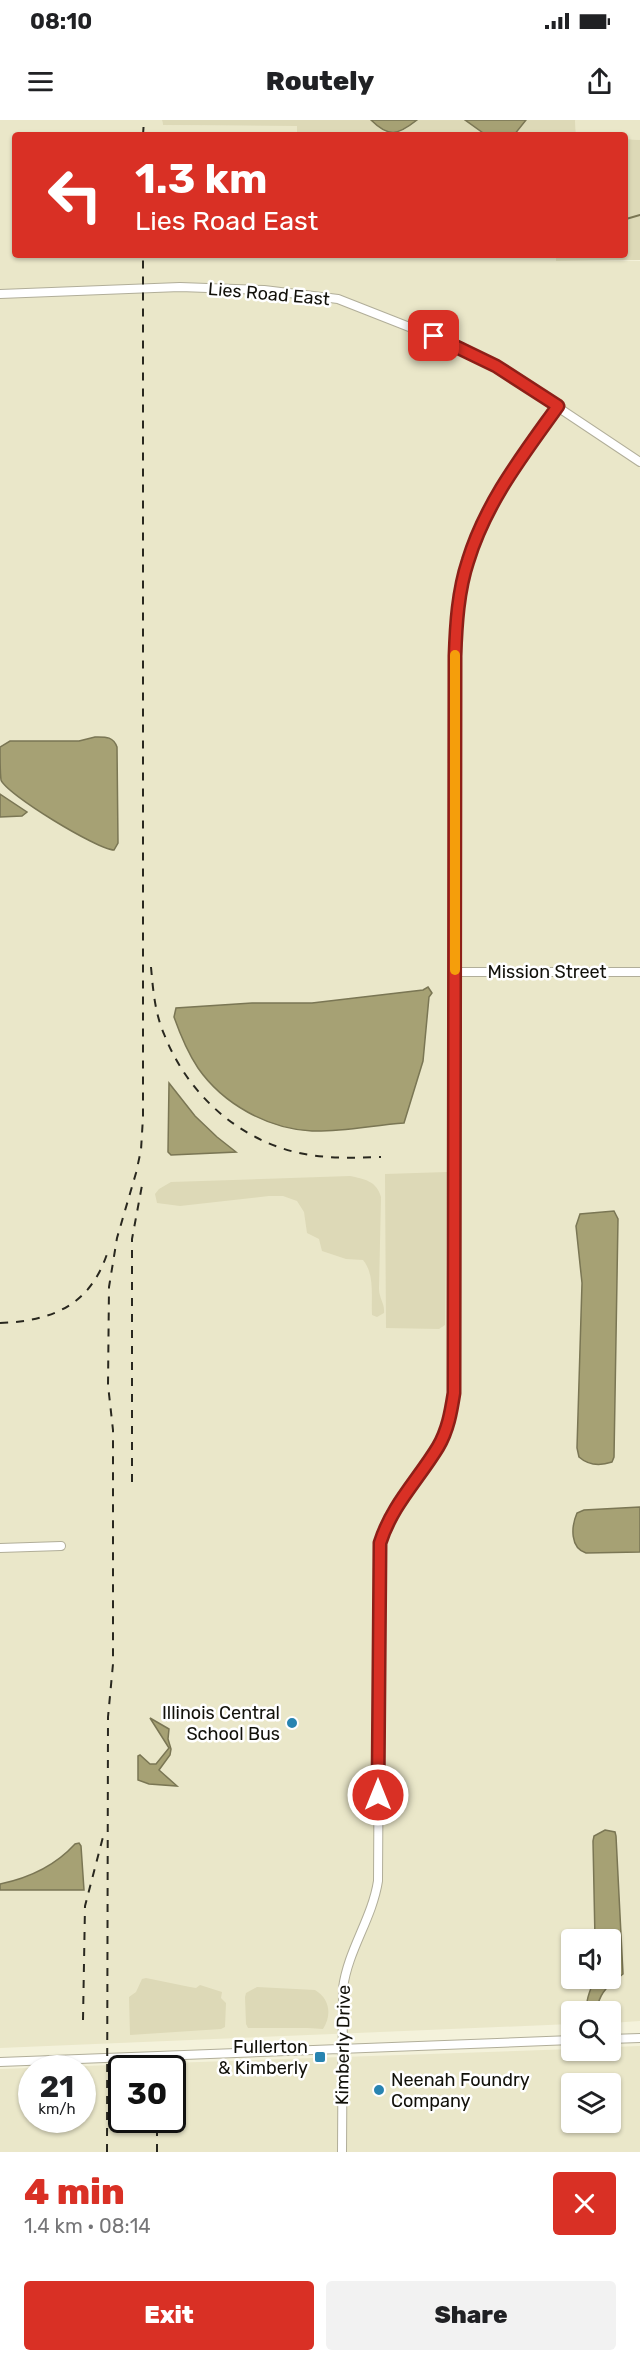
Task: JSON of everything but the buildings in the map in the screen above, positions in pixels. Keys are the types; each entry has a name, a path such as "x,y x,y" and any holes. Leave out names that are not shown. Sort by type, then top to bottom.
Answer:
{"street":[{"name":"Lies Road East","path":"0,294 180,287 264,291 338,299 465,349 505,371 623,453 640,462"},
{"name":"Kimberly Drive","path":"342,2152 343,1988 346,1968 373,1905 378,1881 380,1543 396,1506 438,1446 450,1417 454,1393 455,656 458,613 468,561 494,501 514,468 558,406"},
{"name":"Mission Street","path":"455,972 640,972"},
{"path":"0,1548 61,1546"},
{"path":"621,2039 640,2038"},
{"path":"0,2062 561,2040"}],"shaded area":[{"path":"0,120 162,120 163,125 297,126 298,132 12,132 12,258 556,258 556,261 640,261 640,2021 621,2022 621,2001 561,2001 561,2024 0,2048"},
{"path":"162,120 575,120 576,132 297,132 297,126 163,125"},
{"path":"371,120 417,120 404,129 388,132"},
{"path":"465,120 526,120 516,132 482,132"},
{"path":"575,120 640,120 640,140 628,139 628,132 576,132"},
{"path":"628,139 640,140 640,260 556,261 556,258 628,258"},
{"path":"95,737 111,739 117,747 118,843 114,850 90,841 53,820 19,797 1,780 0,747 10,741 79,741"},
{"path":"0,794 27,812 22,816 0,817"},
{"path":"428,987 432,993 429,997 423,1061 404,1123 312,1131 263,1120 233,1103 208,1081 191,1056 174,1017 176,1008 252,1003 312,1003 423,990"},
{"path":"169,1083 195,1116 236,1152 171,1155 168,1152"},
{"path":"447,1172 445,1325 439,1329 386,1328 385,1174"},
{"path":"350,1176 373,1184 381,1197 379,1289 384,1313 377,1317 372,1315 371,1279 363,1260 346,1259 322,1251 319,1239 307,1233 304,1212 297,1201 283,1196 269,1196 180,1206 157,1203 155,1194 171,1182"},
{"path":"614,1211 618,1219 614,1457 612,1462 594,1464 579,1457 577,1448 582,1283 576,1226 580,1214"},
{"path":"640,1507 640,1552 586,1553 577,1547 573,1530 577,1513 584,1510"},
{"path":"150,1718 169,1729 170,1755 159,1770 177,1786 149,1784 138,1780 138,1756 140,1755 150,1764 156,1764 169,1748"},
{"path":"605,1830 615,1832 621,1929 595,1929 594,1836"},
{"path":"79,1843 84,1890 0,1890 0,1884 41,1870"},
{"path":"621,1935 623,1974 621,1976"},
{"path":"142,1979 196,1988 200,1985 222,1992 221,1998 226,2003 225,2027 130,2035 129,1997 136,1992"},
{"path":"257,1987 315,1990 324,1998 328,2008 326,2024 323,2029 248,2028 245,1997 246,1993"},
{"path":"591,1989 606,1989 599,2001 587,2000"},
{"path":"640,2046 640,2152 0,2152 0,2069 18,2068 18,2133 96,2133 96,2066 108,2065 108,2133 186,2133 186,2062 561,2049 561,2061 621,2061 621,2047"}],"waterway":[{"path":"628,218 640,215"}],"railway":[{"path":"143,132 144,120"},
{"path":"107,2152 108,1717 113,1664 113,1430 108,1385 109,1287 117,1238 141,1150 143,1117 143,258"},
{"path":"151,967 158,1018 174,1055 200,1094 235,1125 255,1137 299,1153 330,1157 381,1157"},
{"path":"132,1482 132,1239 143,1180"},
{"path":"0,1323 37,1318 53,1314 68,1306 91,1285 101,1270 108,1251"},
{"path":"83,2020 85,1906 103,1837"},
{"path":"157,2133 157,2152"}],"slow traffic":[{"path":"455,655 455,970"}],"place":[{"name":"Illinois Central School Bus","path":"292,1723"},
{"name":"Fullerton & Kimberly","path":"320,2057"},
{"name":"Neenah Foundry Company","path":"379,2090"}],"route":[{"path":"378,1795 380,1543 391,1513 443,1436 450,1417 454,1393 455,656 458,613 468,561 489,510 514,468 558,406 496,366 465,349 434,336"}]}
